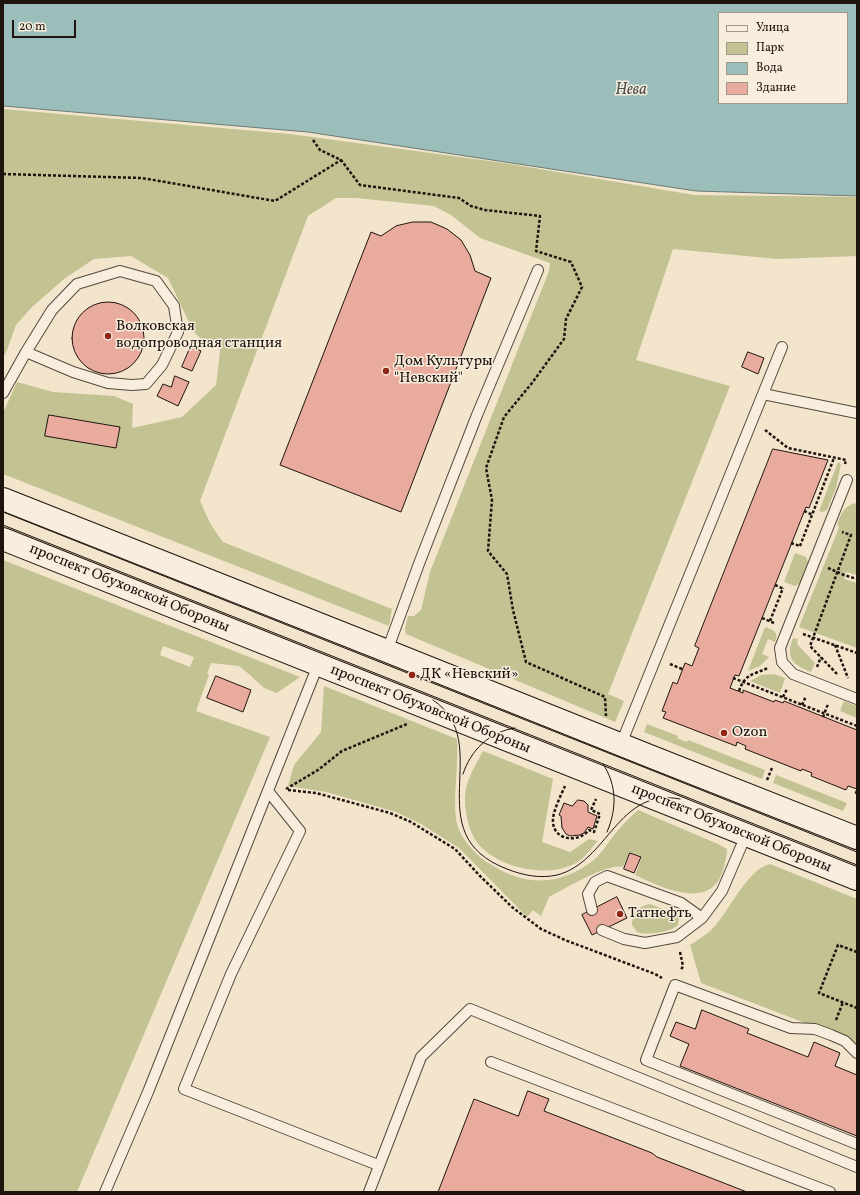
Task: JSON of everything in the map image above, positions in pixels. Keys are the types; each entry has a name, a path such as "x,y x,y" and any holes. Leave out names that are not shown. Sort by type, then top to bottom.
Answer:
{"main road":[{"path":"3,499 387,650 857,838"},
{"name":"проспект Обуховской Обороны","path":"3,539 857,879"}],"lane":[{"path":"387,650 477,415 538,270"},
{"path":"4,389 26,352 52,310 77,284 120,271 156,281 174,306 178,332 162,365 146,384 108,383 73,372 26,352"},
{"path":"621,744 782,347"},
{"path":"763,394 857,413"},
{"path":"847,480 780,648 782,662 793,674 857,699"},
{"path":"105,1192 148,1092 318,665"},
{"path":"268,791 300,831 231,974 184,1088 378,1165"},
{"path":"602,930 624,940 645,943 677,937 702,918 722,891 746,835"},
{"path":"592,910 588,894 594,882 607,876 681,903 702,918"},
{"path":"857,1053 845,1041 815,1029 790,1028 675,985 646,1060 857,1144"},
{"path":"369,1192 378,1165 421,1057 470,1009 857,1166"},
{"path":"491,1062 830,1192"}],"path":[{"path":"313,140 320,150 341,160 360,185 459,198 471,206 485,210 540,216 536,251 571,262 582,287 566,319 564,339 532,383 504,417 486,468 492,500 488,550 507,574 513,610 526,662 604,698 607,723"},
{"path":"3,174 142,178 275,201 341,160"},
{"path":"763,428 788,448 823,455"},
{"path":"800,546 834,458"},
{"path":"838,530 851,535 810,646 843,679 853,680"},
{"path":"823,566 857,579"},
{"path":"770,622 783,588"},
{"path":"788,629 857,653"},
{"path":"834,645 849,680"},
{"path":"739,691 742,681 748,676 782,662"},
{"path":"668,664 682,670"},
{"path":"733,678 840,721 857,726"},
{"path":"285,790 318,770 342,750 408,723"},
{"path":"766,784 772,768"},
{"path":"567,780 552,818 555,829 564,838 574,839 583,836 589,830 594,832 600,814 591,810 598,792"},
{"path":"268,791 285,790 322,794 390,813 411,822 455,849 512,907 541,929 578,945 655,974 675,985 683,966 677,937"},
{"path":"857,952 838,945 819,993 857,1008"}],"green space":[{"path":"3,109 290,134 504,163 694,195 857,197 857,256 777,259 673,249 636,360 730,386 608,694 624,701 615,722 406,634 405,628 408,616 414,616 421,610 430,572 549,271 550,263 480,238 451,215 434,206 356,198 336,198 308,216 200,501 211,525 223,542 392,609 389,626 3,474 3,413 17,382 53,392 114,396 133,404 132,428 182,417 216,385 221,343 205,343 193,331 168,278 131,256 94,259 64,279 31,308 16,325 3,358","holes":["49,415 120,427 116,448 46,436"]},
{"path":"838,462 841,464 836,488 827,510 823,512 819,511"},
{"path":"857,503 857,575 846,572 844,579 857,583 857,648 799,627 838,530 839,526 837,525 840,517 846,508"},
{"path":"795,553 806,557 808,562 800,583 795,586 784,582"},
{"path":"3,560 300,677 277,693 264,688 239,666 211,663 207,674 209,675 196,711 270,737 77,1192 3,1192","holes":["163,646 194,657 190,667 160,655"]},
{"path":"765,627 775,632 775,642 768,639 762,654 769,657 760,666 748,671"},
{"path":"793,638 798,639 797,644 815,663 811,672 799,667 792,660 790,651"},
{"path":"774,674 785,678 780,693 750,681 761,675"},
{"path":"324,686 457,739 455,809 460,832 478,855 503,871 516,877 530,880 556,879 569,875 594,860 620,827 638,810 727,849 723,870 717,883 708,890 697,893 684,893 671,890 635,875 642,857 630,852 623,867 607,869 575,883 549,897 541,916 533,910 527,917 459,848 421,824 396,812 326,792 288,786 294,765 321,732"},
{"path":"844,701 857,706 857,718 840,711"},
{"path":"647,724 678,736 677,738 687,742 688,740 765,770 762,779 644,732"},
{"path":"483,751 553,779 542,842 570,852 589,839 598,841 576,863 565,868 553,870 527,869 514,866 491,855 482,848 471,832 466,812 465,792 474,768"},
{"path":"776,775 847,803 843,811 773,783"},
{"path":"770,864 857,899 857,1043 701,983 690,945 715,926 740,890 754,873 762,867"},
{"path":"650,904 676,914 679,918 678,925 670,930 659,933 646,934 637,932 632,925 633,917 636,911"}],"water":[{"name":"Нева","path":"3,3 857,3 857,196 696,191 308,132 3,106"}],"building":[{"name":"Дом Культуры \"Невский\"","path":"413,222 431,222 447,229 461,240 470,255 475,271 491,278 401,512 280,465 371,232 381,236 396,226"},
{"name":"Волковская водопроводная станция","path":"108,302 122,305 134,312 141,324 144,338 141,352 134,364 122,371 108,374 94,371 82,364 75,352 72,338 75,324 82,312 94,305"},
{"path":"191,346 201,351 192,371 182,367"},
{"path":"748,352 764,358 758,374 742,367"},
{"path":"175,376 189,382 178,406 157,396 163,384 171,387"},
{"path":"49,415 120,427 116,448 45,436"},
{"path":"773,449 828,460 809,508 806,507 739,676 735,675 730,688 743,693 743,690 774,702 775,700 783,703 784,701 857,730 857,789 848,786 846,790 811,776 812,773 802,769 801,771 745,749 746,746 737,742 736,746 663,718 666,712 662,711 673,682 677,684 685,663 692,666 699,648 695,646"},
{"path":"216,676 251,690 243,712 207,698"},
{"path":"578,800 584,801 588,805 588,812 597,816 593,829 588,827 584,833 580,835 570,836 566,834 562,828 561,816 559,815 564,803 572,806"},
{"path":"630,853 641,857 634,873 624,869"},
{"path":"617,897 627,918 592,935 582,915"},
{"path":"702,1010 749,1029 747,1033 808,1057 814,1042 840,1053 835,1066 857,1075 857,1136 680,1066 689,1044 670,1036 676,1022 695,1029"},
{"path":"528,1091 549,1099 544,1111 747,1192 438,1192 474,1099 518,1116"}],"tram line":[{"path":"3,512 857,852"},
{"path":"3,525 857,865"},
{"path":"433,700 451,718 459,740 460,811 466,834 480,853 507,869 531,876 544,877 557,875 574,868 589,856 627,814 642,804 659,798 680,799"},
{"path":"463,774 471,757 482,744 497,734 515,728"},
{"path":"603,764 611,780 614,797 613,815 607,832"}],"place":[{"name":"Волковская водопроводная станция","path":"108,336"},
{"name":"Дом Культуры \"Невский\"","path":"386,371"},
{"name":"ДК «Невский»","path":"412,675"},
{"name":"Ozon","path":"724,733"},
{"name":"Татнефть","path":"620,914"}]}
